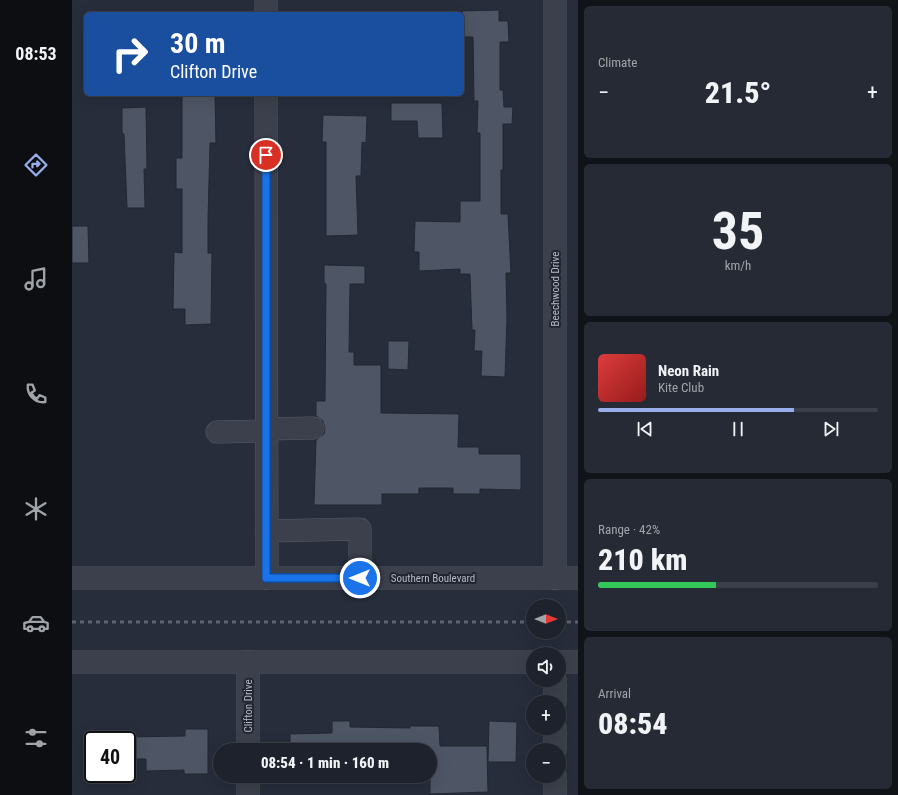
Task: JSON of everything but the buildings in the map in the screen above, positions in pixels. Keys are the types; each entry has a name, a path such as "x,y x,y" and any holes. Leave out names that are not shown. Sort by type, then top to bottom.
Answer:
{"street":[{"path":"266,0 266,12"},
{"name":"Beechwood Drive","path":"555,0 555,578"},
{"path":"266,96 266,578"},
{"path":"217,432 313,428"},
{"path":"266,530 360,529 360,578"},
{"name":"Southern Boulevard","path":"72,578 578,578"},
{"path":"72,662 526,662"},
{"name":"Clifton Drive","path":"248,662 248,743"},
{"path":"566,662 578,662"},
{"path":"248,783 248,795"},
{"path":"554,783 555,795"}],"railway":[{"path":"72,622 526,622"},
{"path":"566,622 578,622"}],"route":[{"path":"266,155 266,578 360,578"}]}
